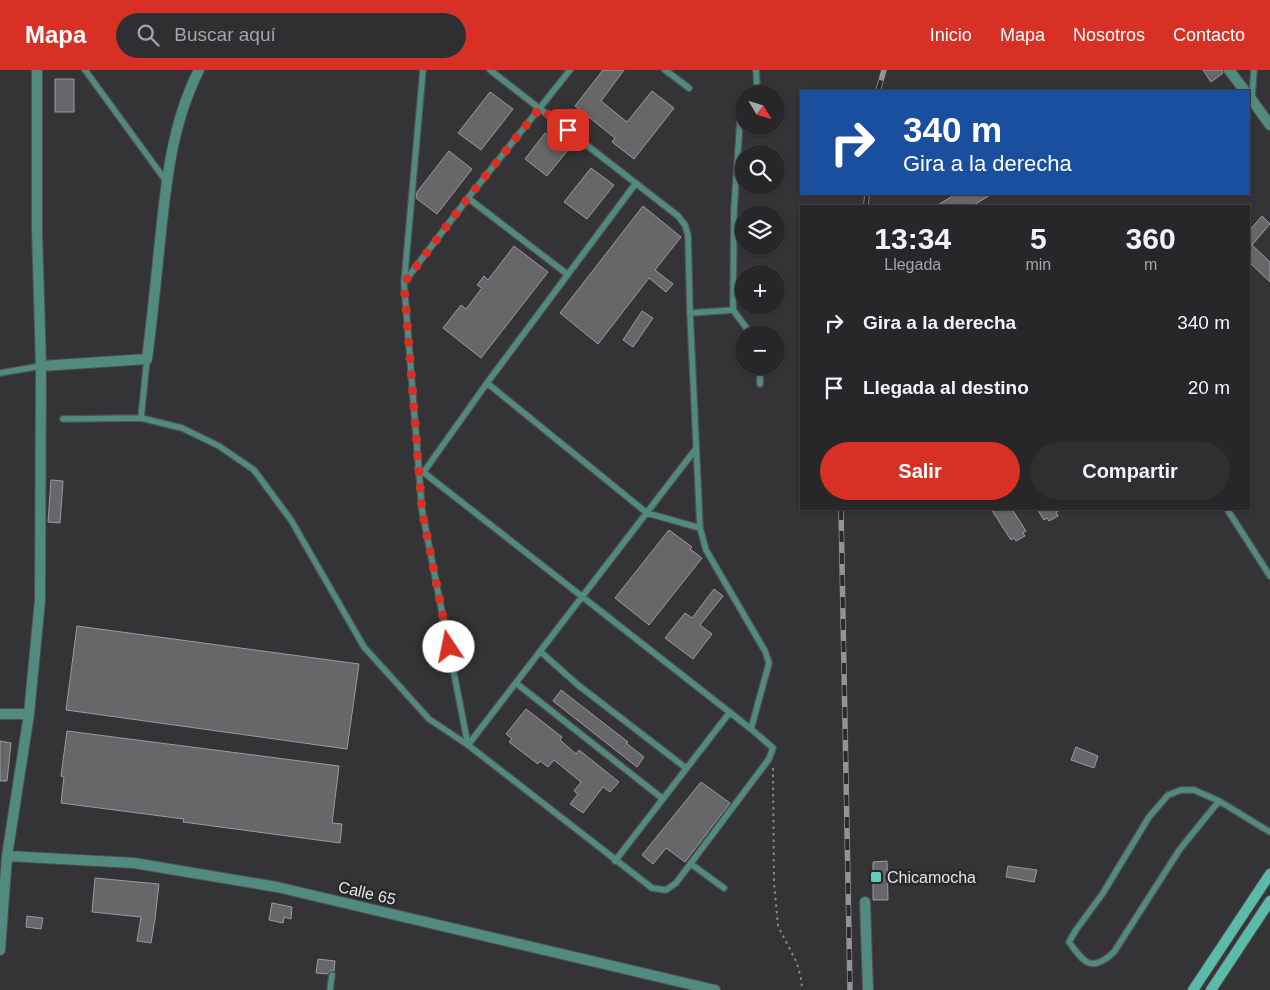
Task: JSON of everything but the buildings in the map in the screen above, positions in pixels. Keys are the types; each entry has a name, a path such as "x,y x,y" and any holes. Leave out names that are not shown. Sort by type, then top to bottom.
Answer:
{"main road":[{"path":"1192,990 1270,874"},
{"path":"1211,990 1270,901"}],"street":[{"path":"0,950 7,856 29,714 40,600 41,366 37,231 37,70"},
{"path":"41,366 147,359 166,181 181,110 187,93 199,70"},
{"path":"1229,70 1244,90"},
{"path":"1250,99 1270,126"},
{"path":"0,714 29,714"},
{"name":"Calle 65","path":"7,856 134,864 277,887 715,990"},
{"path":"865,902 868,990"}],"lane":[{"path":"85,70 166,181"},
{"path":"423,70 404,283 422,510 468,745"},
{"path":"490,70 678,216 685,225 688,235 700,528 706,550 765,651 769,663 751,729"},
{"path":"404,283 468,198 570,70"},
{"path":"665,70 689,88"},
{"path":"756,70 757,85"},
{"path":"1249,90 1254,70"},
{"path":"739,135 734,209 733,310 744,325"},
{"path":"423,473 567,274 636,183"},
{"path":"468,198 567,274"},
{"path":"690,314 733,310"},
{"path":"141,418 147,359"},
{"path":"0,373 41,366"},
{"path":"760,375 760,384"},
{"path":"487,383 647,513 700,528"},
{"path":"63,419 141,418 182,428 219,446 254,470 291,520 364,647 429,719 468,745 652,888 666,890 676,883 691,864 769,759 773,748 730,712 418,468"},
{"path":"468,745 696,450"},
{"path":"1228,510 1270,576"},
{"path":"541,652 578,685 686,768"},
{"path":"516,683 663,799"},
{"path":"615,861 730,712"},
{"path":"1219,801 1180,849 1114,952 1103,962 1093,963 1082,959 1070,942 1076,930 1103,893 1149,817 1168,795 1181,790 1194,790 1219,801 1270,832"},
{"path":"691,864 724,888"},
{"path":"330,990 332,975"}],"path":[{"path":"773,768 774,884 778,926 797,963 802,983 801,990"}],"railway":[{"path":"878,90 884,70"},
{"path":"866,205 867,195"},
{"path":"841,510 850,990"}],"place":[{"name":"Chicamocha","path":"876,877"}],"route":[{"path":"449,647 422,510 404,283 468,198 540,108 568,130"}]}
